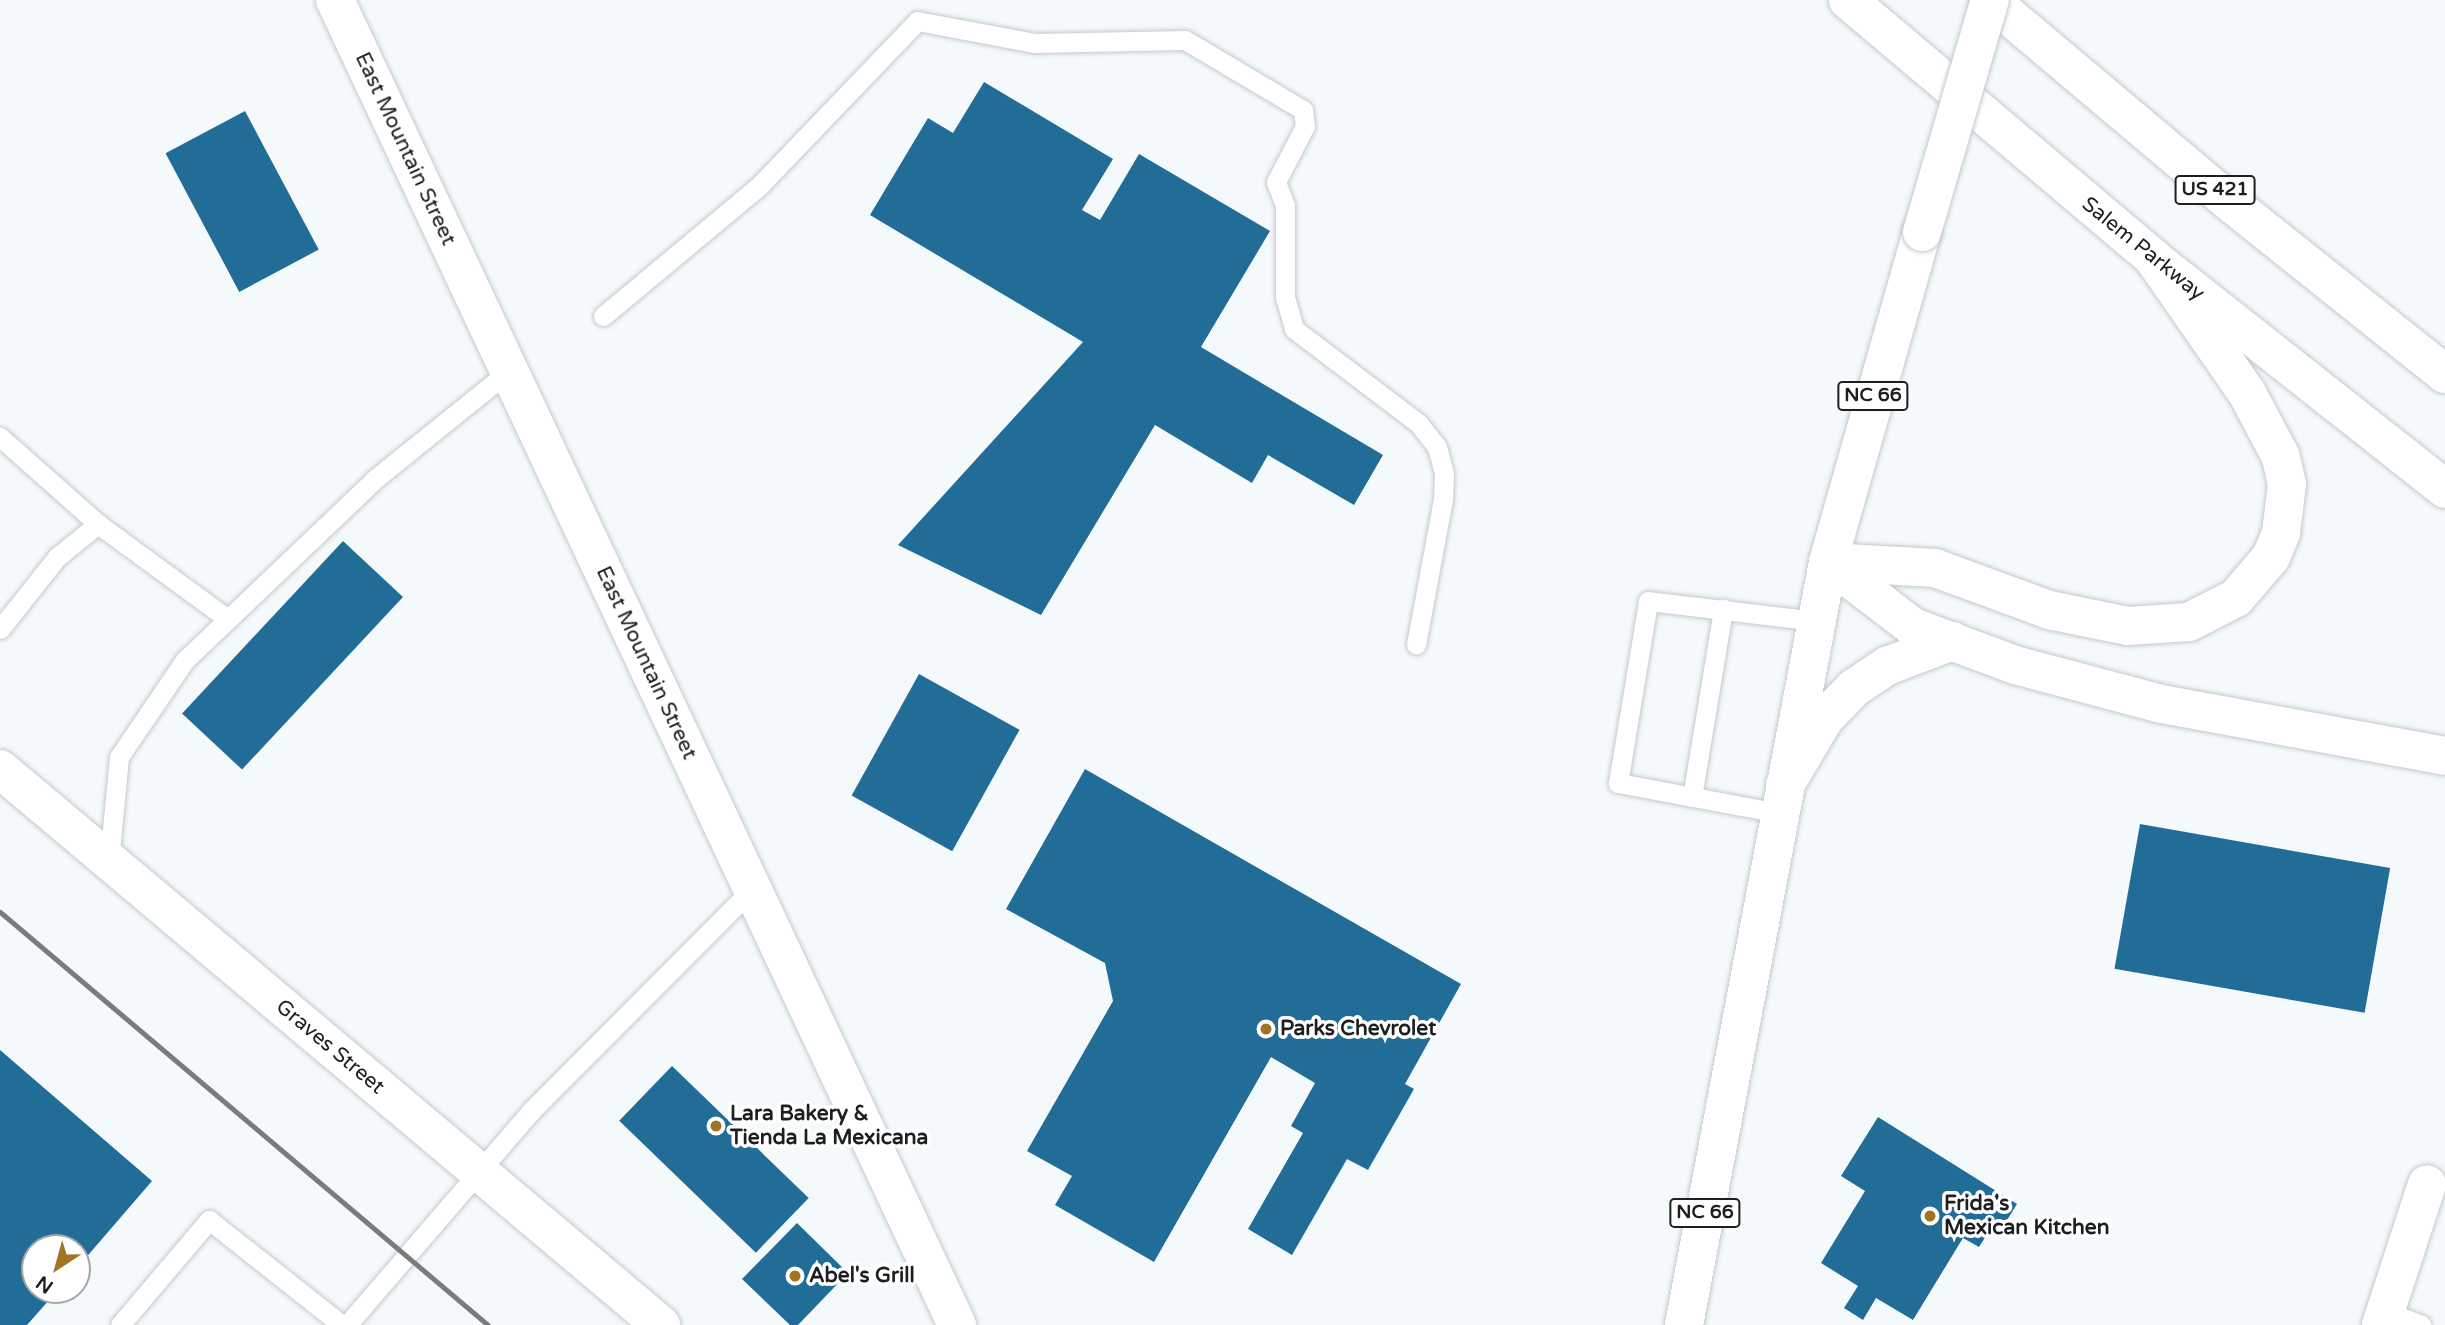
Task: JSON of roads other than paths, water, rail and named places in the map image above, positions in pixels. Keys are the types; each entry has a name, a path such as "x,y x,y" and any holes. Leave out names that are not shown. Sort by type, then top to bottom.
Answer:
{"main road":[{"name":"East Mountain Street","path":"335,0 957,1325"},
{"name":"Salem Parkway","path":"1848,0 2154,259 2445,489"},
{"name":"NC 66","path":"1684,1325 1828,562 1990,0"},
{"name":"US 421","path":"1990,0 2232,204 2445,374"},
{"path":"1828,562 1935,568 2049,610 2128,626 2189,622 2236,598 2256,578 2281,533 2286,509 2284,470 2246,393 2154,259"},
{"path":"1828,562 1913,627 2085,686 2445,756"},
{"path":"1782,799 1825,718 1854,688 1887,666 1952,641"},
{"name":"Graves Street","path":"0,769 661,1325"},
{"path":"2383,1318 2427,1184"}],"lane":[{"path":"603,316 760,186 917,21 1034,43 1185,40 1303,110 1305,126 1276,182 1285,205 1285,297 1294,329 1419,424 1437,447 1444,473 1443,499 1416,645"},
{"path":"109,861 119,757 185,660 375,480 509,371"},
{"path":"0,437 98,524 228,619"},
{"path":"0,629 57,557 98,524"},
{"path":"1782,799 1692,797 1618,783 1648,601 1815,621"},
{"path":"1692,797 1723,609"},
{"path":"348,1325 477,1171 752,889"},
{"path":"120,1325 209,1220 342,1325"},
{"path":"2383,1318 2421,1325"}],"railway":[{"path":"0,912 488,1325"}],"place":[{"name":"Parks Chevrolet","path":"1266,1029"},
{"name":"Lara Bakery & Tienda La Mexicana","path":"716,1126"},
{"name":"Frida's Mexican Kitchen","path":"1930,1216"},
{"name":"Abel's Grill","path":"795,1276"}]}
